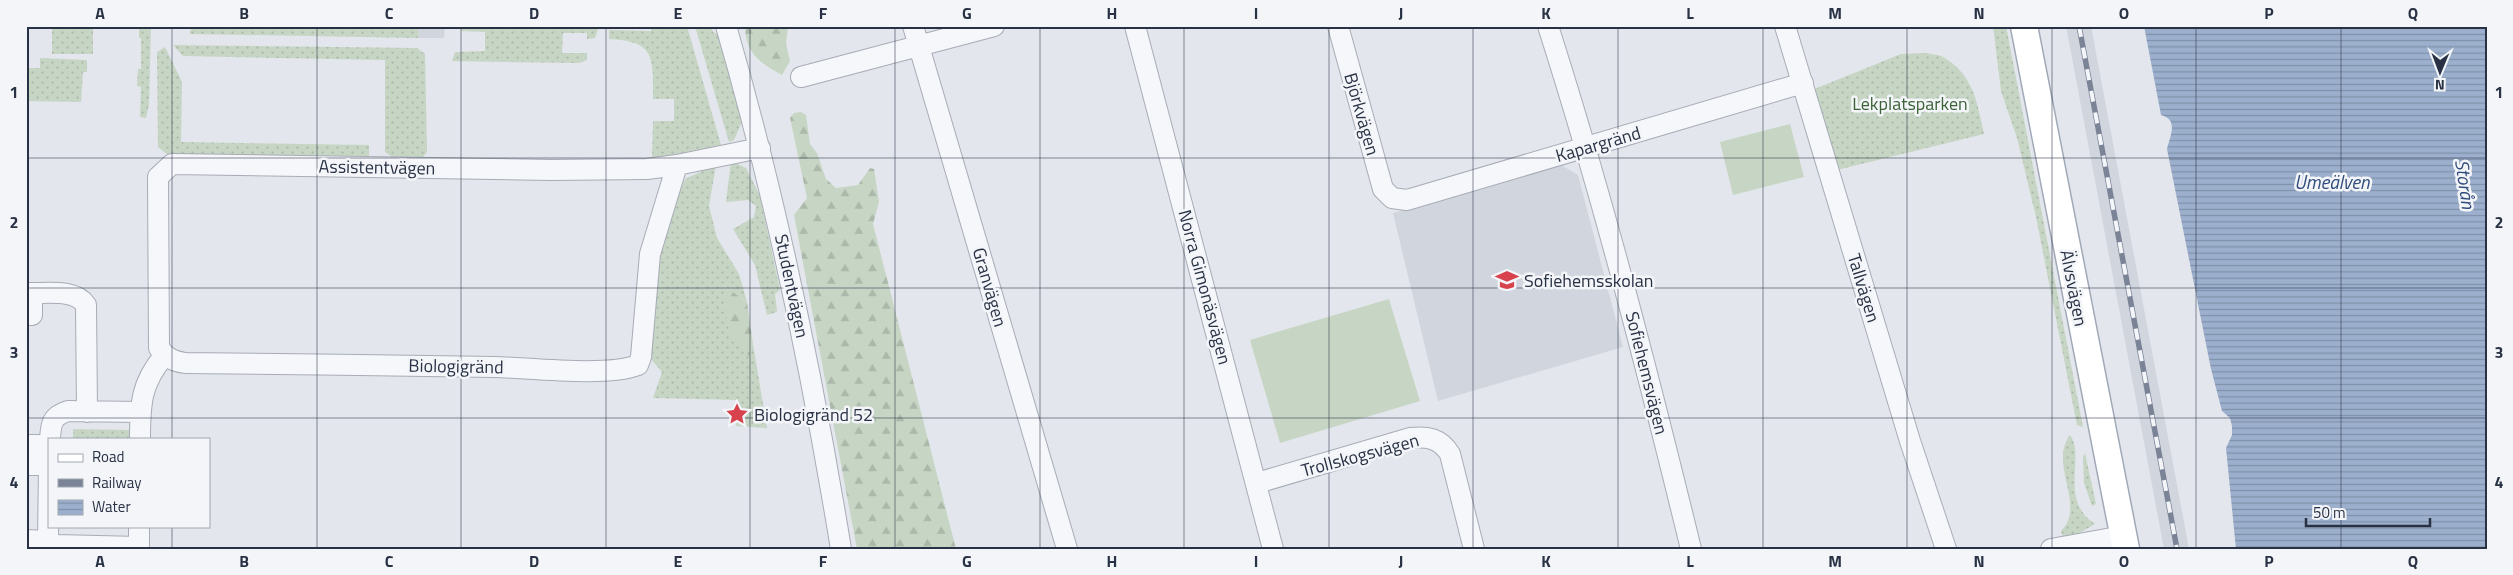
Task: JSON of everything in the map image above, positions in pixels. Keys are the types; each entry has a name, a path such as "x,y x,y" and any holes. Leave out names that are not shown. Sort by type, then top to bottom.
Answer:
{"main road":[{"name":"Älvsvägen","path":"2024,26 2125,542"}],"street":[{"name":"Studentvägen","path":"726,26 760,148 805,348 841,549"},
{"name":"Granvägen","path":"913,26 1067,549"},
{"path":"801,77 994,26"},
{"name":"Norra Gimonäsvägen","path":"1135,26 1273,549"},
{"name":"Björkvägen","path":"1338,26 1383,189 1392,198"},
{"name":"Sofiehemsvägen","path":"1548,26 1586,147 1642,351 1691,549"},
{"name":"Tallvägen","path":"1785,26 1910,441 1946,549"},
{"name":"Kapargränd","path":"1392,198 1407,200 1803,83"},
{"name":"Assistentvägen","path":"164,356 159,348 158,338 158,177 172,164 551,170 647,169 760,148"},
{"name":"Biologigränd","path":"164,356 174,361 185,363 423,365 588,370 629,368 638,365 641,357 650,254 676,165"},
{"path":"26,315 32,315 29,294 74,294 81,298 86,305 87,412"},
{"path":"140,438 140,412 146,384 151,370 164,356"},
{"path":"50,438 51,424 55,416 68,411 140,412"},
{"name":"Trollskogsvägen","path":"1257,483 1410,438 1430,438 1445,446 1450,454 1474,549"},
{"path":"26,445 48,445"},
{"path":"26,465 48,466"},
{"path":"48,528 48,541"},
{"path":"26,540 48,541 56,545 139,547 139,528"},
{"path":"2051,549 2125,542"}],"shaded area":[{"path":"419,26 445,26 444,38 418,38"},
{"path":"2066,26 2091,26 2189,549 2164,549"},
{"name":"Sofiehemsskolan","path":"1561,165 1578,175 1623,347 1438,401 1393,213"}],"green space":[{"path":"139,26 151,26 149,105 146,118 140,117 141,87 137,86 138,69 141,69"},
{"path":"191,26 419,26 418,38 190,34"},
{"path":"460,26 599,26 595,38 587,39 587,33 563,33 562,53 587,53 587,60 579,63 452,61 455,52 485,51 485,32 461,31"},
{"path":"651,26 687,26 721,145 652,159 653,121 674,121 674,99 653,99 653,73 649,54 644,48 636,43 609,39 609,30 651,31"},
{"path":"695,26 711,26 713,32 721,36 742,122 734,140 729,142"},
{"path":"745,26 788,26 786,44 790,61 782,75 755,56 748,43"},
{"path":"1993,26 2006,26 2083,427 2077,425 2036,217 2017,138 2001,91"},
{"path":"52,29 93,29 93,54 52,54"},
{"path":"173,45 417,48 425,54 427,152 421,160 396,160 385,152 385,60 183,56"},
{"path":"165,47 182,82 181,142 369,145 369,159 168,155 158,147 157,52"},
{"name":"Lekplatsparken","path":"1927,53 1941,56 1952,63 1967,79 1976,99 1984,134 1837,170 1812,90 1901,54"},
{"path":"40,58 87,60 87,72 83,72 81,102 26,101 26,68 40,68"},
{"path":"801,112 806,115 810,144 817,153 826,179 836,188 858,185 870,168 874,169 879,202 873,224 956,549 857,549 794,215 807,198 790,118 794,113"},
{"path":"1790,124 1804,177 1733,195 1720,142"},
{"path":"731,161 746,168 760,196 780,290 775,294 777,312 767,315 755,265 733,229 754,217 756,206 748,200 726,202"},
{"path":"716,165 709,206 717,238 739,274 747,302 723,285 749,355 753,344 767,428 736,426 736,400 653,398 662,372 651,359 656,247 685,179"},
{"path":"723,285 747,302 753,344 749,356 729,332"},
{"path":"1389,299 1420,401 1280,443 1250,340"},
{"path":"73,429 129,430 129,438 73,438"},
{"path":"2070,435 2074,444 2075,491 2078,503 2084,514 2095,524 2076,535 2063,538 2061,531 2068,521 2070,509 2063,459 2064,447"},
{"path":"2085,453 2096,504 2092,506 2084,483 2083,457"}],"water":[{"name":"Umeälven","path":"2144,26 2487,26 2487,549 2236,549 2226,448 2232,435 2232,426 2230,418 2222,411 2211,369 2167,149 2172,125 2167,117 2161,115"}],"railway":[{"path":"2079,26 2177,549"}],"place":[{"name":"Sofiehemsskolan","path":"1507,280"},
{"name":"Biologigränd 52","path":"737,414"}],"water label":[{"name":"Storån","path":"2466,184"}]}
